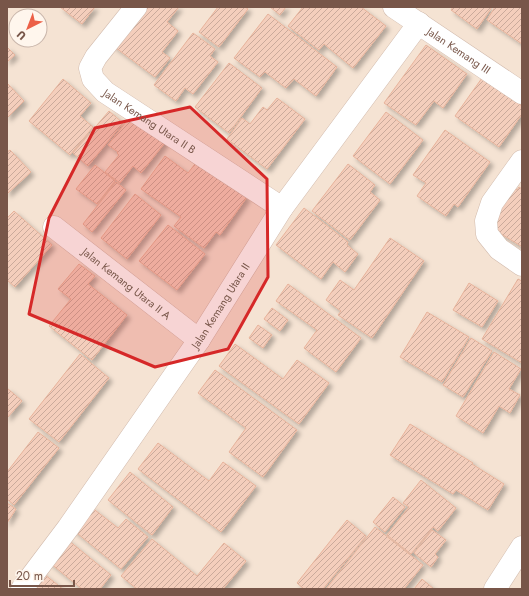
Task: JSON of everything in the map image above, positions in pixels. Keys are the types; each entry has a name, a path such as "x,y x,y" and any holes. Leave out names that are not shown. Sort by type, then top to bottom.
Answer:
{"street":[{"name":"Jalan Kemang Utara II B","path":"136,7 96,57 90,68 93,79 106,92 282,208"},
{"name":"Jalan Kemang III","path":"396,7 522,93"},
{"name":"Jalan Kemang Utara II","path":"22,589 68,528 199,340 282,208 418,23"},
{"path":"522,161 492,204 486,221 487,234 499,250 522,265"},
{"name":"Jalan Kemang Utara II A","path":"54,227 199,340"},
{"path":"495,589 522,547"}],"highlighted area":[{"path":"190,107 267,179 268,277 228,349 155,367 29,314 49,218 95,128"}],"shaded area":[{"path":"7,7 522,7 522,589 7,589"}],"building":[{"path":"60,7 95,7 82,24"},
{"path":"140,7 179,7 167,22 178,31 162,52 170,58 155,77 112,45"},
{"path":"218,7 245,7 248,9 219,47 199,32"},
{"path":"270,7 286,7 280,15"},
{"path":"303,7 361,7 386,26 353,68 324,44 319,50 288,26"},
{"path":"453,7 492,7 477,29 451,10"},
{"path":"495,7 522,7 522,44 487,20"},
{"path":"268,14 337,67 316,96 294,79 286,88 265,72 260,77 234,58"},
{"path":"193,33 215,49 210,56 218,62 193,94 185,88 176,101 154,85"},
{"path":"426,45 467,74 443,108 434,101 416,125 384,103"},
{"path":"7,47 15,55 7,62"},
{"path":"229,63 262,88 229,133 195,107"},
{"path":"482,78 522,106 522,114 499,147 455,116"},
{"path":"63,79 91,103 80,116 93,127 70,155 29,121"},
{"path":"7,83 24,101 7,118"},
{"path":"277,98 305,119 267,169 227,139 242,118 250,124 263,107 267,110"},
{"path":"109,111 123,123 88,166 73,153"},
{"path":"386,112 423,140 390,184 353,156"},
{"path":"129,118 167,140 141,173 133,166 120,183 105,172 119,155 117,153 118,152 108,145"},
{"path":"445,130 490,162 458,207 454,204 446,216 417,196 426,183 413,175"},
{"path":"10,150 31,172 7,194 7,152"},
{"path":"165,156 188,173 198,160 247,197 220,235 216,232 204,248 174,226 181,217 141,189"},
{"path":"348,164 375,185 370,192 380,200 350,240 312,211"},
{"path":"95,165 115,181 97,204 76,189"},
{"path":"116,182 126,190 92,232 83,224"},
{"path":"510,186 517,190 519,187 522,189 521,246 493,229 490,219"},
{"path":"135,194 161,215 127,259 101,238"},
{"path":"304,208 348,242 347,245 358,254 345,272 333,262 321,279 276,245"},
{"path":"14,211 52,245 15,287 7,280 7,218"},
{"path":"168,225 205,254 177,290 139,261"},
{"path":"390,238 424,261 372,338 338,315 341,311 326,300 340,280 354,290"},
{"path":"79,264 95,276 88,284 127,315 92,360 49,326 71,299 58,289"},
{"path":"518,279 522,281 522,363 482,339"},
{"path":"469,283 498,301 482,327 453,310"},
{"path":"288,284 361,338 336,372 304,348 317,330 276,301"},
{"path":"272,308 288,320 280,331 264,319"},
{"path":"427,312 469,337 442,382 400,357"},
{"path":"258,325 272,335 263,348 249,338"},
{"path":"471,338 492,351 463,397 443,385"},
{"path":"235,344 283,379 297,360 329,383 299,424 219,366"},
{"path":"494,352 521,369 509,389 520,395 510,413 499,406 483,433 456,416"},
{"path":"80,354 109,378 59,442 29,419"},
{"path":"215,370 297,430 263,477 229,452 246,428 198,393"},
{"path":"7,388 22,401 7,418"},
{"path":"410,424 504,484 488,510 456,490 453,494 390,455"},
{"path":"38,432 59,448 14,505 7,499 7,472"},
{"path":"158,443 209,481 223,462 256,486 221,532 138,469"},
{"path":"130,472 173,507 152,535 108,500"},
{"path":"421,480 456,508 438,531 433,527 411,554 387,535 409,507 403,503"},
{"path":"393,497 405,507 385,532 373,522"},
{"path":"7,503 16,509 7,523"},
{"path":"91,507 118,528 126,519 148,537 121,569 72,529"},
{"path":"347,520 366,536 323,589 304,589 297,583"},
{"path":"375,527 423,565 404,589 326,589"},
{"path":"432,530 446,540 435,554 438,557 431,567 414,553"},
{"path":"63,536 111,575 100,589 82,589 45,559"},
{"path":"152,539 197,576 224,543 246,561 223,589 137,589 121,576"},
{"path":"40,571 63,589 25,589"},
{"path":"422,579 434,589 414,589"}]}
